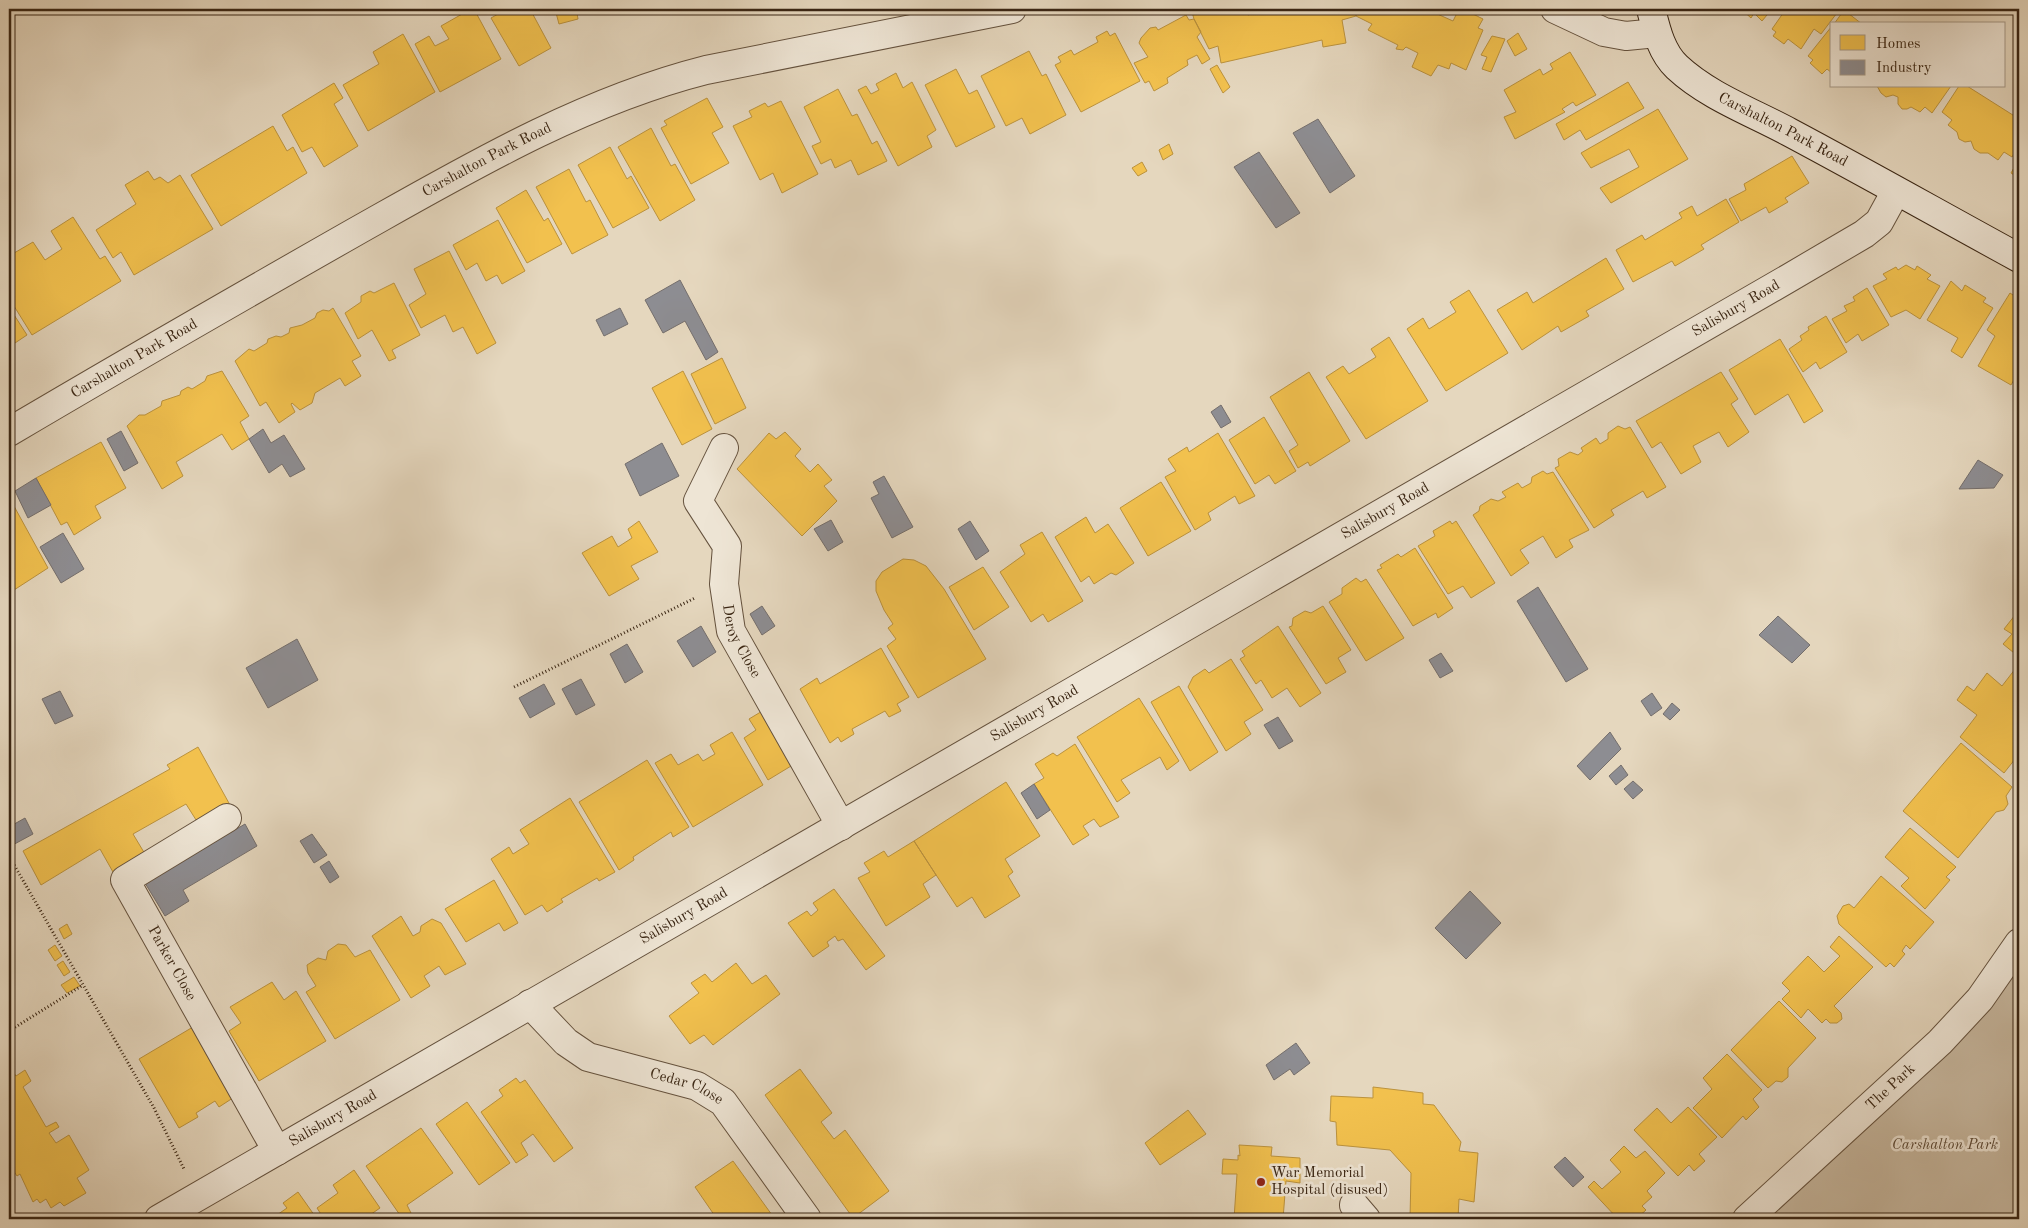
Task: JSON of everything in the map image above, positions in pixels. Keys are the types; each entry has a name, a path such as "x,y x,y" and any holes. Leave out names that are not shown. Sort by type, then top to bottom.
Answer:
{"street":[{"name":"Carshalton Park Road","path":"9,432 432,189 587,110 666,80 706,70 1009,9"},
{"name":"Carshalton Park Road","path":"1555,9 1604,32 1626,36 1654,21 1666,51 1675,65 1705,88 2019,258"},
{"name":"Salisbury Road","path":"159,1219 1864,234 1879,222 1896,191"},
{"name":"Deroy Close","path":"724,448 698,501 727,546 724,584 730,631 841,826"},
{"name":"Parker Close","path":"227,818 125,880 277,1151"},
{"name":"The Park","path":"1747,1219 1940,1042 1980,999 2019,943"},
{"name":"Cedar Close","path":"530,1004 566,1042 588,1057 697,1086 723,1102 807,1219"}],"path":[{"path":"514,688 724,584"},
{"path":"9,856 154,1108 198,1196"},
{"path":"9,1030 84,985"}],"green space":[{"name":"Carshalton Park","path":"2019,957 2019,1219 1755,1219"}],"building: Homes":[{"path":"474,9 501,59 440,92 415,44 429,36 435,46 449,39 441,26"},
{"path":"507,9 530,9 551,48 519,66 491,18"},
{"path":"555,9 588,10 577,13 578,19 559,24"},
{"path":"1203,9 1246,9 1248,15 1271,9 1357,9 1356,16 1342,20 1346,43 1323,47 1322,40 1221,63 1218,46 1209,49 1194,19 1192,12"},
{"path":"1357,9 1426,9 1453,21 1459,9 1463,9 1483,19 1478,28 1483,30 1466,70 1451,63 1449,69 1438,65 1431,76 1412,67 1418,53 1406,47 1403,50 1396,49 1398,45 1368,30 1372,24 1356,16"},
{"path":"1741,9 1772,9 1762,21 1754,13 1751,18"},
{"path":"1786,9 1840,9 1821,34 1814,29 1801,49 1788,39 1784,44 1773,36 1776,32 1772,29"},
{"path":"1844,10 1859,22 1835,22"},
{"path":"1186,15 1189,20 1194,19 1201,32 1197,37 1210,59 1202,64 1197,55 1187,60 1188,65 1167,78 1168,83 1154,91 1149,81 1145,83 1134,63 1148,57 1139,43 1141,38 1150,28 1156,27 1158,30"},
{"path":"1830,28 1830,71 1827,69 1822,74 1810,63 1813,60 1808,56"},
{"path":"1107,31 1110,36 1115,33 1140,81 1081,112 1055,65 1061,62 1058,57 1071,50 1074,55 1098,42 1096,37"},
{"path":"1518,33 1527,49 1515,56 1507,41"},
{"path":"403,34 435,92 368,131 343,85 379,64 373,52"},
{"path":"1492,36 1505,39 1491,72 1482,69 1487,57 1481,55"},
{"path":"1029,51 1042,76 1046,74 1066,115 1030,134 1022,118 1006,126 981,76"},
{"path":"1570,52 1596,95 1576,106 1573,102 1562,109 1565,112 1515,139 1504,117 1516,112 1504,90 1540,69 1543,75 1553,69 1550,64"},
{"path":"1217,65 1230,87 1223,93 1210,69"},
{"path":"956,69 969,94 977,90 995,127 956,147 925,85"},
{"path":"896,73 903,88 912,82 936,130 927,136 932,147 898,166 858,90 866,86 871,94 879,90 876,84"},
{"path":"1628,82 1644,108 1586,140 1580,130 1564,140 1556,124"},
{"path":"334,83 343,98 334,104 358,146 324,167 312,147 302,152 282,115"},
{"path":"1878,88 1950,88 1932,113 1925,107 1920,112 1911,107 1902,109 1898,104 1898,97 1893,95 1886,97"},
{"path":"1958,88 1970,88 2016,117 2019,112 2019,145 2012,157 2004,152 1998,160 1988,153 1980,153 1974,149 1971,141 1965,142 1959,139 1957,132 1948,125 1952,120 1942,112"},
{"path":"838,89 852,116 857,114 872,144 877,141 887,161 858,175 851,160 835,168 831,159 821,164 812,146 821,142 804,107"},
{"path":"707,98 723,127 712,133 729,163 691,184 661,128 667,125 664,121"},
{"path":"781,101 818,174 782,193 773,173 760,180 733,126 752,117 749,111 765,103 768,107"},
{"path":"1658,109 1688,159 1611,203 1600,188 1639,167 1629,149 1591,168 1581,153"},
{"path":"273,126 287,151 293,147 307,173 221,226 191,175"},
{"path":"651,128 671,166 675,164 695,200 660,221 618,147"},
{"path":"1169,144 1173,154 1163,160 1159,150"},
{"path":"610,147 627,179 631,176 649,208 613,228 578,165"},
{"path":"1792,156 1809,183 1785,198 1788,202 1769,213 1766,207 1741,221 1729,199 1746,190 1744,184"},
{"path":"2019,159 2019,178 2011,173"},
{"path":"1142,162 1147,171 1138,176 1132,168"},
{"path":"569,169 586,202 590,200 608,235 572,254 536,187"},
{"path":"148,171 154,180 160,177 168,183 180,175 213,229 134,275 121,252 113,258 96,230 136,204 125,185"},
{"path":"526,190 544,221 548,218 562,244 527,263 496,208"},
{"path":"1726,199 1739,222 1701,245 1704,249 1675,266 1672,261 1633,282 1616,250 1642,235 1645,240 1682,218 1679,213 1692,206 1697,216"},
{"path":"73,217 100,259 105,256 121,281 32,335 9,298 9,256 33,242 45,260 62,249 51,231"},
{"path":"498,220 525,271 502,284 497,275 486,281 477,263 466,270 453,245"},
{"path":"449,251 496,343 477,354 463,327 453,332 445,315 421,328 409,305 426,294 414,269"},
{"path":"1606,258 1624,289 1586,311 1589,316 1561,332 1558,326 1522,350 1497,310 1527,292 1533,303"},
{"path":"1906,265 1915,270 1917,266 1931,275 1927,279 1940,286 1920,319 1906,310 1891,317 1873,286 1887,279 1883,274 1896,267 1898,270"},
{"path":"1951,281 1962,291 1965,285 1986,298 1983,302 1993,308 1962,358 1951,351 1958,338 1927,320"},
{"path":"394,283 420,335 392,350 396,358 389,361 372,330 358,339 345,313 361,302 361,296 370,291 374,293"},
{"path":"1867,288 1889,325 1862,341 1858,334 1846,343 1832,319 1847,311 1844,306 1855,301 1853,297"},
{"path":"1469,290 1508,353 1446,391 1407,329 1423,318 1429,329 1456,312 1450,302"},
{"path":"2010,293 2019,299 2019,371 2011,385 1978,366 1995,336 1987,330"},
{"path":"9,307 27,335 9,347"},
{"path":"333,308 361,356 352,361 361,376 345,386 340,378 315,393 312,403 300,410 292,403 295,412 279,423 266,402 260,406 235,361 249,349 254,351 267,343 268,339 276,336 281,337 289,333 290,328 302,325 315,318 317,313 323,310 329,311"},
{"path":"1826,316 1847,352 1820,369 1816,362 1803,372 1789,349 1802,340 1800,336 1809,330 1808,327"},
{"path":"1389,337 1428,401 1366,439 1326,377 1343,366 1349,374 1376,357 1371,349"},
{"path":"1780,339 1823,411 1804,423 1788,394 1755,415 1729,370"},
{"path":"722,358 746,408 715,424 691,374"},
{"path":"222,371 249,416 240,422 249,439 232,450 222,434 176,462 183,476 162,489 127,426 139,415 145,415 161,406 162,401 180,395 181,391 188,387 192,389 205,381 207,376"},
{"path":"683,371 712,429 682,445 652,388"},
{"path":"1309,372 1350,441 1310,466 1308,462 1298,468 1289,451 1298,445 1270,397"},
{"path":"1721,372 1738,399 1731,404 1749,432 1728,447 1719,432 1693,446 1701,462 1681,474 1661,442 1652,448 1636,421"},
{"path":"1264,417 1296,471 1275,484 1269,475 1255,484 1229,440"},
{"path":"1618,426 1625,429 1630,427 1666,487 1647,498 1643,491 1611,510 1614,515 1594,528 1555,468 1559,466 1558,459 1570,452 1578,455 1583,451 1581,448 1596,438 1600,444 1608,439 1608,433"},
{"path":"785,432 801,449 795,456 810,472 818,464 832,480 824,486 837,501 802,536 737,469 769,433 776,439"},
{"path":"1218,433 1255,496 1239,504 1235,496 1208,513 1211,520 1195,530 1165,477 1176,471 1168,459 1187,447 1189,452"},
{"path":"101,442 126,488 95,506 101,518 74,535 67,522 61,525 36,478"},
{"path":"1543,471 1547,474 1553,472 1589,530 1569,540 1573,547 1556,558 1543,536 1520,550 1529,563 1511,576 1473,515 1479,511 1480,506 1491,499 1498,501 1506,497 1502,492 1518,483 1522,488 1531,483 1532,477"},
{"path":"1161,482 1191,531 1148,556 1120,508"},
{"path":"9,497 48,568 14,590 9,581"},
{"path":"1086,517 1095,533 1108,524 1134,563 1116,575 1111,573 1094,584 1089,576 1081,582 1055,537"},
{"path":"639,521 658,552 631,566 639,579 609,596 582,553 612,536 618,547 632,538 628,529"},
{"path":"1450,521 1452,524 1456,521 1495,583 1471,598 1463,586 1448,594 1418,546 1435,536 1433,531"},
{"path":"1042,532 1083,601 1048,622 1043,614 1031,622 1000,572 1025,554 1020,545"},
{"path":"1415,548 1453,608 1438,618 1436,613 1413,626 1377,570 1382,568 1380,565 1398,554 1401,557"},
{"path":"903,559 914,560 926,566 944,589 986,659 918,698 887,646 896,639 888,628 893,624 884,610 876,591 876,581 882,572"},
{"path":"983,567 1009,607 974,630 949,587"},
{"path":"1356,578 1361,582 1366,579 1404,638 1366,661 1329,602 1342,594 1342,588"},
{"path":"1323,606 1351,650 1338,658 1346,672 1326,684 1289,627 1292,626 1293,618 1305,611 1311,613"},
{"path":"2019,610 2019,657 2003,644 2012,634 2004,629"},
{"path":"1278,626 1321,693 1300,707 1287,688 1272,698 1261,680 1256,684 1240,659 1245,656 1242,651"},
{"path":"881,648 909,697 897,704 901,711 889,717 885,711 852,729 854,734 841,742 838,737 830,743 800,689 817,678 820,684"},
{"path":"1231,659 1263,710 1244,722 1251,734 1226,751 1188,687 1193,677 1205,669 1209,673"},
{"path":"2019,664 2019,754 2004,773 1960,737 1977,715 1957,700 1967,686 1974,691 1987,673 2002,686"},
{"path":"1179,686 1218,752 1190,771 1151,702"},
{"path":"1139,698 1179,761 1167,770 1160,757 1121,780 1130,793 1117,802 1077,737"},
{"path":"764,710 796,763 768,780 744,738 756,730 749,719"},
{"path":"732,732 763,785 693,827 655,763 671,754 678,765 698,754 703,761 715,754 710,745"},
{"path":"1961,743 2012,787 2006,796 2008,804 2004,810 1996,812 1958,858 1903,811"},
{"path":"1075,744 1119,817 1100,827 1094,819 1083,826 1089,835 1073,845 1034,784 1044,778 1035,764 1053,753 1057,756"},
{"path":"198,747 230,805 198,823 186,804 133,834 145,854 113,872 100,849 41,885 23,851 170,769 167,765"},
{"path":"647,760 689,827 673,837 671,832 633,857 634,860 619,870 579,802"},
{"path":"1006,782 1040,836 1005,859 1013,872 1008,876 1020,896 985,918 972,897 957,907 914,841"},
{"path":"570,798 615,872 599,881 597,878 561,899 563,902 547,912 542,905 525,915 491,859 509,847 513,854 529,844 520,830"},
{"path":"1910,828 1956,867 1946,877 1950,880 1925,909 1901,886 1909,878 1885,857"},
{"path":"914,841 936,875 923,884 930,897 886,926 858,878 870,872 864,863 884,851 888,857"},
{"path":"1881,876 1934,922 1910,949 1906,945 1902,951 1905,954 1894,967 1890,963 1886,967 1839,924 1837,916 1843,906 1849,904 1854,908"},
{"path":"494,880 518,923 504,931 499,923 466,942 445,909"},
{"path":"834,889 885,956 866,970 843,939 838,941 835,936 827,942 829,946 813,957 788,923 807,911 811,916 818,910 813,903"},
{"path":"401,916 413,936 420,932 421,926 432,919 441,923 466,964 445,975 439,966 424,976 430,986 411,998 372,936"},
{"path":"67,924 72,934 64,939 59,929"},
{"path":"1839,936 1873,967 1834,1006 1841,1013 1842,1019 1837,1023 1830,1023 1826,1019 1822,1023 1808,1009 1801,1018 1782,999 1790,991 1782,983 1808,956 1824,972 1840,956 1830,947"},
{"path":"338,944 346,945 355,957 370,950 400,1000 335,1039 306,992 316,986 308,973 307,965 318,958 326,960 328,951"},
{"path":"55,945 62,956 55,961 48,950"},
{"path":"63,961 70,972 64,976 57,965"},
{"path":"736,963 752,984 766,975 780,994 713,1045 704,1035 690,1044 669,1016 699,993 691,983 705,974 712,982"},
{"path":"74,977 80,986 67,993 61,985"},
{"path":"272,982 284,1000 296,991 326,1041 259,1081 229,1031 241,1023 230,1007"},
{"path":"1779,1001 1816,1038 1788,1068 1788,1077 1782,1082 1776,1081 1768,1088 1731,1050"},
{"path":"198,1024 239,1094 219,1107 215,1101 196,1113 198,1117 179,1128 139,1059"},
{"path":"1727,1054 1762,1090 1753,1099 1759,1107 1746,1120 1743,1116 1722,1138 1693,1108 1712,1089 1703,1078"},
{"path":"9,1065 16,1076 25,1070 31,1081 23,1087 46,1127 56,1122 59,1127 49,1133 56,1143 69,1135 89,1170 77,1178 86,1193 64,1206 60,1202 51,1208 46,1199 40,1203 37,1199 33,1202 20,1174 17,1176 9,1164 11,1160 9,1156"},
{"path":"800,1069 832,1113 821,1122 834,1139 845,1130 889,1191 853,1218 765,1095"},
{"path":"516,1078 520,1083 525,1080 573,1148 554,1162 533,1134 521,1143 528,1155 516,1163 481,1112 503,1096 499,1090"},
{"path":"1373,1087 1423,1093 1423,1104 1434,1105 1461,1142 1459,1151 1478,1153 1474,1202 1459,1199 1458,1219 1410,1219 1411,1173 1390,1150 1337,1145 1336,1122 1330,1121 1331,1096 1373,1098"},
{"path":"467,1102 510,1163 479,1185 436,1124"},
{"path":"1688,1107 1717,1137 1699,1154 1705,1161 1694,1171 1689,1165 1678,1176 1634,1130 1657,1108 1671,1123"},
{"path":"1188,1110 1206,1134 1160,1165 1145,1143"},
{"path":"421,1128 453,1173 407,1205 411,1213 402,1218 366,1166"},
{"name":"War Memorial Hospital (disused)","path":"1239,1145 1272,1147 1271,1156 1300,1158 1300,1183 1286,1181 1283,1219 1234,1219 1237,1174 1222,1174 1223,1159 1238,1160 1238,1155 1240,1156"},
{"path":"1624,1146 1636,1158 1645,1151 1665,1173 1647,1191 1652,1197 1642,1206 1646,1210 1636,1219 1618,1219 1588,1187 1594,1181 1602,1189 1621,1172 1610,1160"},
{"path":"733,1161 772,1215 766,1219 717,1219 695,1187"},
{"path":"354,1170 380,1208 364,1219 324,1219 317,1208 338,1193 333,1185"},
{"path":"298,1192 317,1219 263,1219 271,1214 274,1217 287,1208 283,1203"}],"building: Industry":[{"path":"1318,119 1355,176 1330,193 1293,133"},
{"path":"1259,152 1300,213 1276,228 1234,167"},
{"path":"680,280 718,352 706,360 685,321 663,333 645,300"},
{"path":"620,308 628,324 604,336 596,320"},
{"path":"1221,405 1231,422 1221,428 1211,412"},
{"path":"263,429 271,443 284,435 305,469 290,477 282,464 269,473 249,439"},
{"path":"121,431 138,463 124,471 107,439"},
{"path":"662,443 679,476 640,496 625,464"},
{"path":"1978,460 2003,475 1994,488 1959,489"},
{"path":"884,476 913,527 892,538 871,498 879,494 873,482"},
{"path":"36,478 51,505 28,518 15,491"},
{"path":"831,520 843,542 828,551 814,529"},
{"path":"970,521 989,551 976,560 958,529"},
{"path":"63,533 84,569 61,583 40,547"},
{"path":"1538,587 1588,669 1566,682 1517,601"},
{"path":"762,606 775,626 762,635 750,614"},
{"path":"1778,616 1810,645 1792,663 1759,635"},
{"path":"701,626 716,652 693,667 677,641"},
{"path":"297,639 318,680 268,708 246,668"},
{"path":"627,644 643,672 625,683 610,654"},
{"path":"1441,653 1453,671 1440,678 1429,660"},
{"path":"581,679 595,705 576,715 562,689"},
{"path":"544,684 555,704 530,718 519,698"},
{"path":"60,691 73,716 55,724 42,699"},
{"path":"1652,693 1662,708 1651,716 1641,701"},
{"path":"1672,703 1680,710 1670,720 1663,714"},
{"path":"1278,717 1293,741 1279,749 1264,725"},
{"path":"1610,732 1621,749 1590,780 1577,766"},
{"path":"1621,765 1628,775 1616,785 1609,776"},
{"path":"1633,781 1643,790 1633,799 1624,789"},
{"path":"1034,784 1050,810 1037,819 1021,793"},
{"path":"25,818 33,834 9,847 9,827"},
{"path":"245,824 257,846 183,890 189,901 165,916 145,883"},
{"path":"312,834 327,855 314,863 300,841"},
{"path":"329,861 339,877 330,883 320,867"},
{"path":"1470,891 1501,923 1466,959 1435,928"},
{"path":"1296,1043 1310,1063 1294,1075 1290,1069 1274,1080 1266,1065"},
{"path":"1565,1157 1584,1177 1573,1187 1554,1167"}],"place":[{"name":"War Memorial Hospital (disused)","path":"1261,1182"}]}
